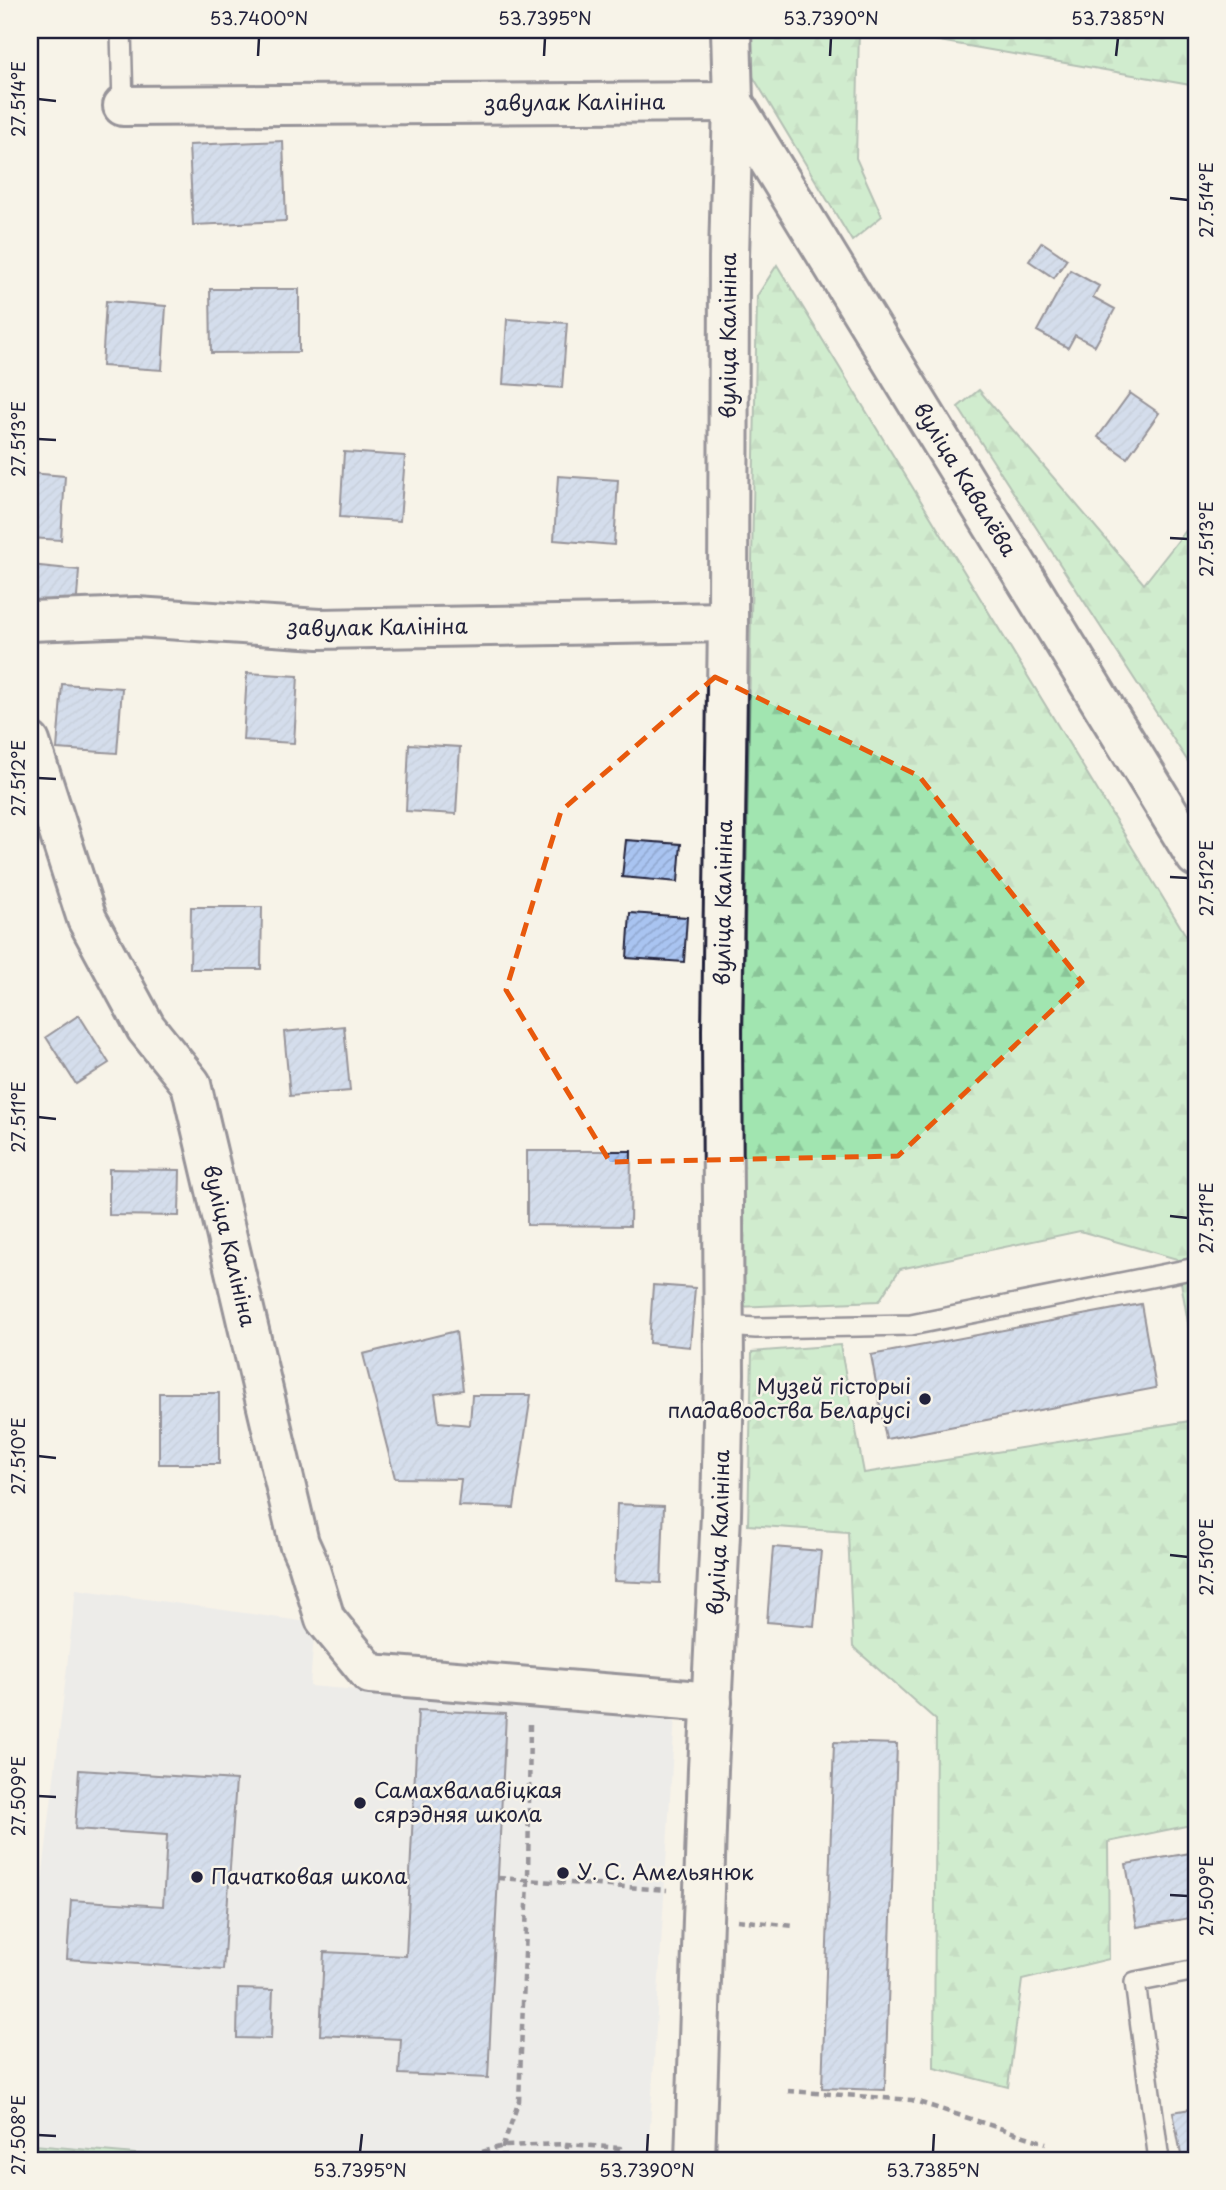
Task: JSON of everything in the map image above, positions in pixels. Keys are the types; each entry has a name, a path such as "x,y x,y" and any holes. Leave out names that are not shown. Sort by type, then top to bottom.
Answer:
{"street":[{"name":"вуліца Калініна","path":"695,2160 704,1876 721,1515 724,1326 722,1030 733,102 731,30"},
{"name":"завулак Калініна","path":"123,106 733,102"},
{"name":"вуліца Кавалёва","path":"733,102 1195,853"},
{"name":"завулак Калініна","path":"30,621 136,617 319,629 728,622"},
{"name":"вуліца Калініна","path":"30,742 87,919 146,1027 191,1084 299,1543 325,1619 370,1674 712,1702"}],"lane":[{"path":"121,30 123,106"},
{"path":"724,1326 756,1328 911,1325 1196,1268"},
{"path":"1159,2160 1135,1982 1196,1970"}],"path":[{"path":"503,2160 503,2146 519,2101 528,1880 531,1712"},
{"path":"498,1878 673,1890"},
{"path":"788,2091 912,2100 1046,2143"},
{"path":"566,2160 567,2144"},
{"path":"461,2160 503,2146 567,2144 620,2148 619,2160"}],"highlighted area":[{"path":"715,677 919,776 1082,982 898,1156 610,1162 506,990 561,811"}],"shaded area":[{"name":"Самахвалавіцкая сярэдняя школа","path":"76,1589 315,1623 310,1686 675,1716 648,2160 30,2160 30,1890 41,1890"}],"green space":[{"path":"738,30 859,30 856,158 882,216 852,241 734,45"},
{"path":"877,30 1196,30 1196,86"},
{"path":"777,265 1196,952 1196,1369 1177,1259 1080,1231 900,1269 879,1301 738,1307 757,296"},
{"path":"979,390 1144,584 1196,518 1196,774 958,407"},
{"path":"840,1345 864,1473 1196,1420 1196,1824 1108,1842 1109,1959 1022,1980 1008,2087 934,2068 936,1720 853,1647 848,1532 748,1525 752,1352"},
{"path":"34,2145 203,2160 33,2160"}],"building":[{"path":"283,141 286,221 193,225 189,145"},
{"path":"1042,242 1067,259 1054,278 1029,261"},
{"path":"1070,270 1099,286 1093,297 1115,309 1095,346 1075,335 1068,348 1037,331"},
{"path":"210,289 299,289 299,352 211,353"},
{"path":"106,301 166,306 162,370 102,366"},
{"path":"507,319 567,323 562,388 503,384"},
{"path":"1130,393 1159,413 1127,458 1098,437"},
{"path":"344,452 405,456 400,521 340,517"},
{"path":"30,473 65,476 61,540 30,538"},
{"path":"558,476 618,480 614,545 554,540"},
{"path":"30,565 79,570 76,611 30,607"},
{"path":"247,673 298,676 294,743 243,740"},
{"path":"62,684 122,688 117,753 57,749"},
{"path":"409,744 460,747 456,814 406,811"},
{"path":"626,840 681,844 678,882 622,877"},
{"path":"191,907 262,907 261,969 190,969"},
{"path":"630,913 687,917 684,962 627,958"},
{"path":"79,1015 109,1063 76,1084 46,1037"},
{"path":"344,1026 350,1091 290,1096 284,1032"},
{"path":"527,1151 631,1151 630,1226 527,1225"},
{"path":"109,1169 180,1170 179,1216 109,1215"},
{"path":"653,1285 695,1288 690,1347 649,1343"},
{"path":"1141,1304 1156,1388 886,1439 871,1355"},
{"path":"456,1331 463,1390 435,1394 439,1422 470,1425 472,1395 531,1395 514,1508 458,1506 461,1479 395,1478 363,1354"},
{"path":"159,1393 219,1393 219,1464 159,1464"},
{"path":"617,1504 664,1506 661,1583 614,1581"},
{"path":"773,1547 821,1551 814,1626 767,1622"},
{"path":"418,1710 506,1714 488,2078 399,2074 401,2039 320,2035 324,1952 406,1956"},
{"path":"834,1742 897,1744 885,2090 822,2088"},
{"name":"Пачатковая школа","path":"79,1770 236,1780 223,1970 67,1959 71,1900 163,1906 167,1835 75,1829"},
{"path":"1196,1852 1196,1917 1137,1927 1126,1864"},
{"path":"238,1989 273,1990 271,2039 237,2038"},
{"path":"1196,2108 1196,2160 1182,2160 1173,2112"}],"place":[{"name":"Музей гісторыі пладаводства Беларусі","path":"925,1399"},
{"name":"Самахвалавіцкая сярэдняя школа","path":"360,1803"},
{"name":"У. С. Амельянюк","path":"563,1873"},
{"name":"Пачатковая школа","path":"197,1877"}]}
